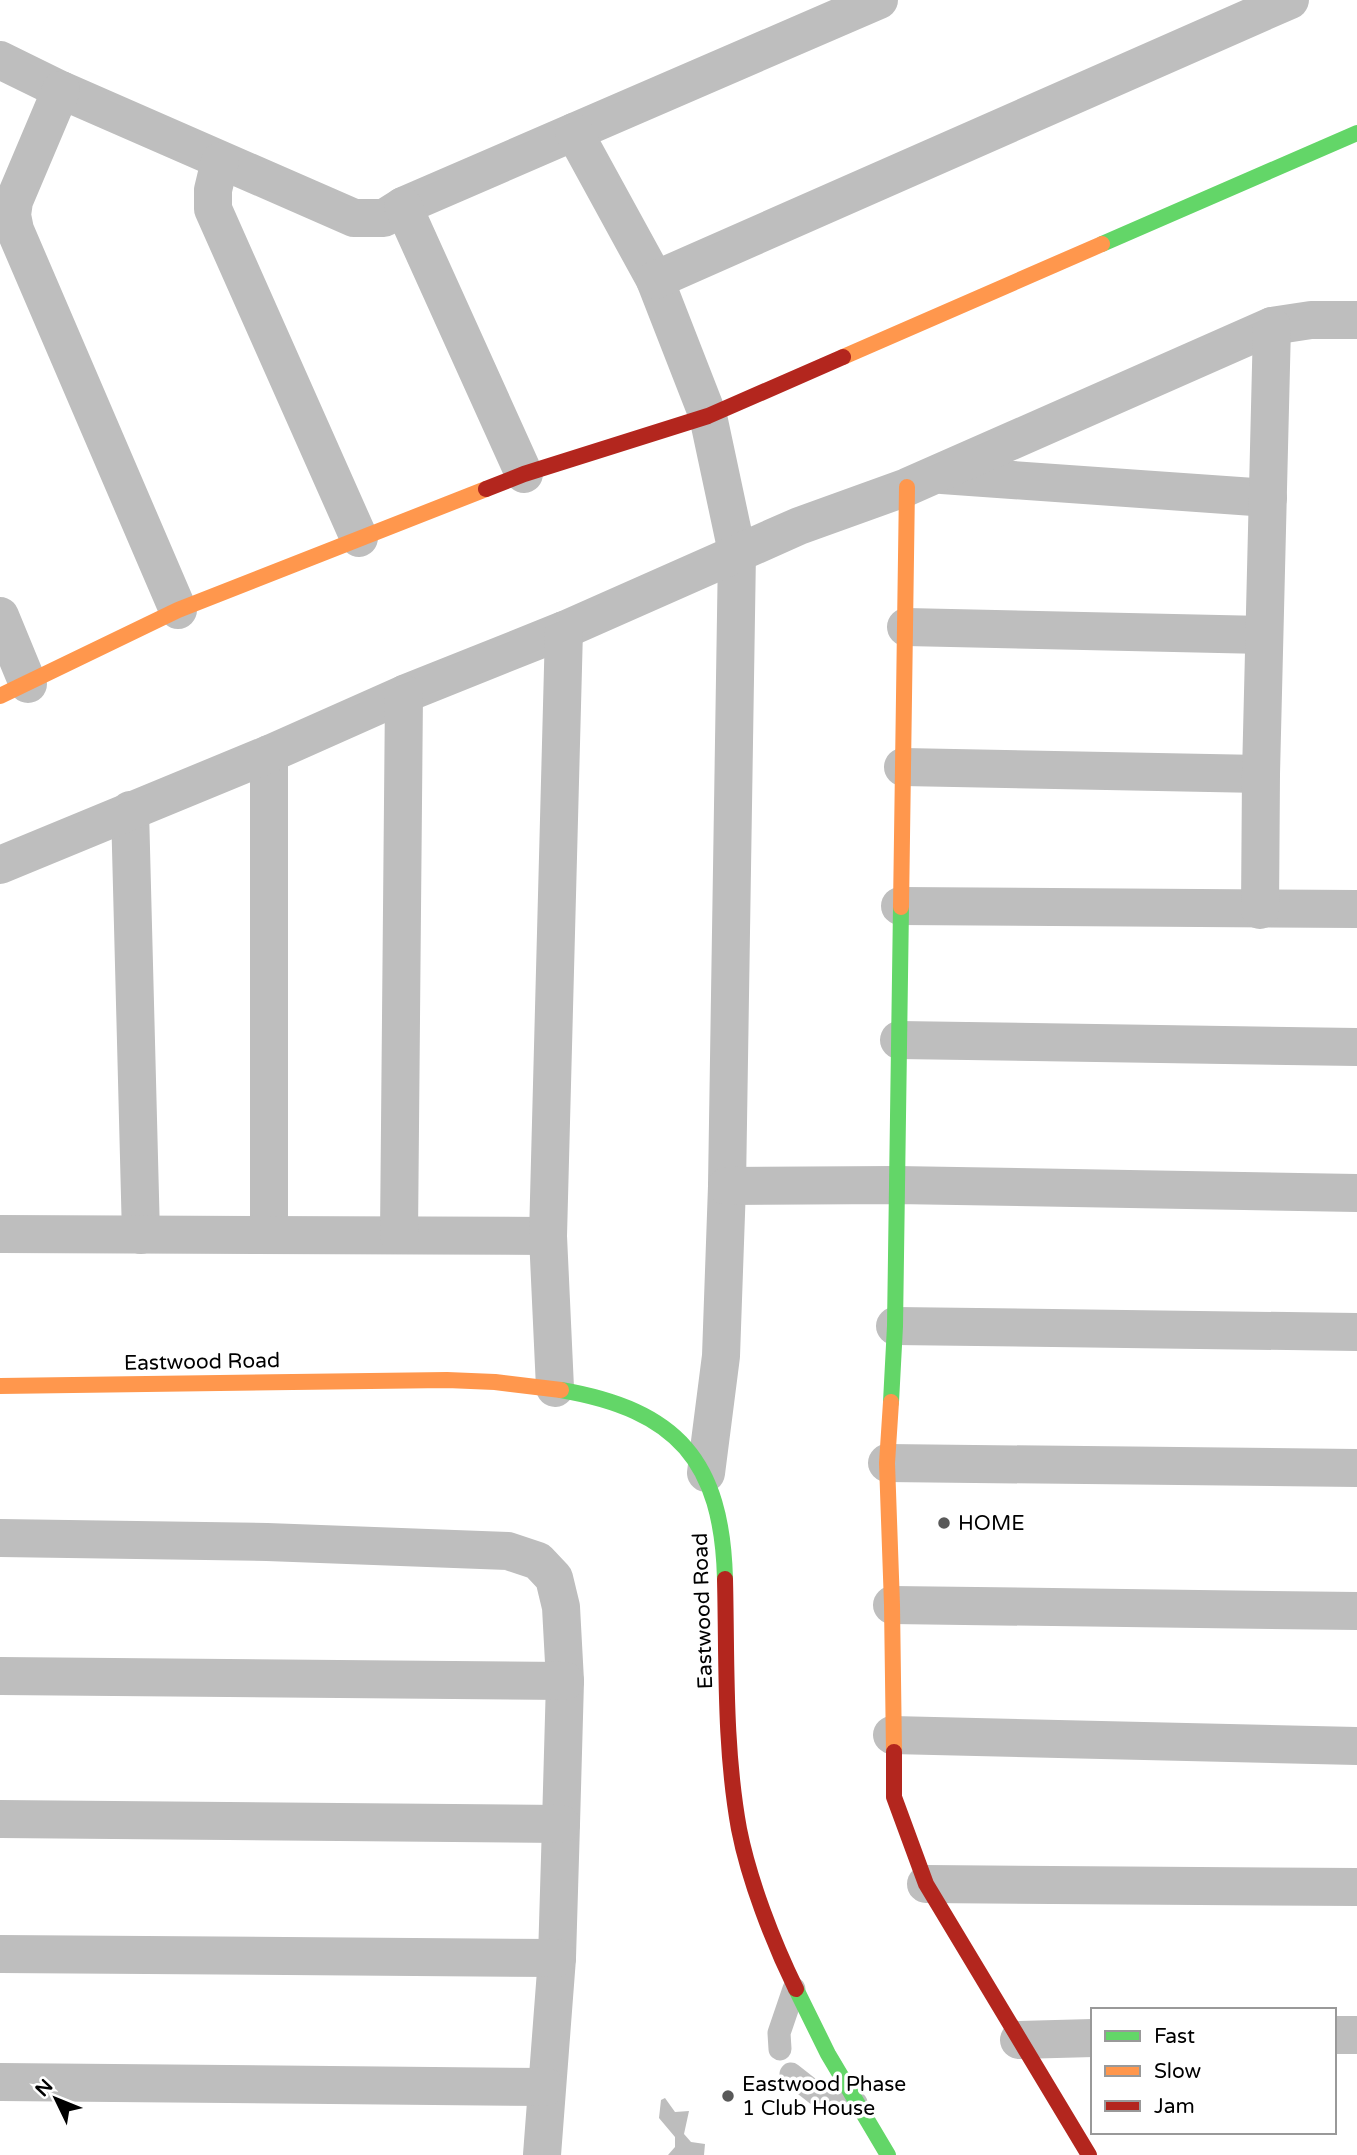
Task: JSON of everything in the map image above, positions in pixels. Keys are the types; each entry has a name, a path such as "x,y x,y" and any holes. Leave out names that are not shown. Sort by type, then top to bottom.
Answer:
{"street":[{"path":"0,60 220,161 354,218 384,218 403,206 879,0"},
{"path":"655,280 1290,0"},
{"path":"61,90 14,201 12,215 15,230 178,610"},
{"path":"575,132 655,280 708,416 737,552 727,1186 721,1356 706,1474"},
{"path":"0,616 14,690 178,610 359,538 524,474 708,416 1357,133"},
{"path":"220,161 213,190 213,209 359,538"},
{"path":"403,206 524,474"},
{"path":"0,865 269,754 404,694 564,630 799,526 921,481 1272,327 1311,320 1357,320"},
{"path":"1260,910 1272,327"},
{"path":"921,481 1268,498"},
{"path":"921,481 906,627 895,1326 887,1463 894,1797 926,1884 1088,2155"},
{"path":"906,627 1264,635"},
{"path":"555,1388 548,1236 564,630"},
{"path":"399,1235 404,694"},
{"path":"269,754 269,1235"},
{"path":"903,767 1261,774"},
{"path":"130,810 141,1235"},
{"path":"900,906 1357,909"},
{"path":"899,1040 1357,1047"},
{"path":"727,1186 896,1185 1357,1194"},
{"path":"0,1234 548,1236"},
{"path":"895,1326 1357,1332"},
{"name":"Eastwood Road","path":"0,1386 425,1381 555,1388 599,1396 631,1408 659,1423 682,1441 706,1474 718,1504 723,1535 729,1747 739,1828 761,1905 794,1989 856,2103 888,2155"},
{"path":"887,1463 1357,1468"},
{"path":"0,1538 267,1542 508,1551 538,1561 554,1577 561,1607 565,1681 556,1958 542,2155"},
{"path":"892,1605 1357,1611"},
{"path":"0,1675 565,1681"},
{"path":"892,1735 1357,1746"},
{"path":"0,1819 561,1824"},
{"path":"926,1884 1357,1888"},
{"path":"0,1954 556,1958"},
{"path":"1336,2035 1357,2035"},
{"path":"1019,2040 1091,2038"},
{"path":"0,2082 546,2087"}],"lane":[{"path":"780,2049 779,2033 794,1989"},
{"path":"791,2074 819,2096 856,2103"}],"shaded area":[{"path":"665,2098 675,2112 689,2111 684,2134 691,2142 705,2144 704,2155 668,2155 675,2147 675,2137 659,2118 661,2100"}],"traffic: fast":[{"path":"1102,244 1357,133"},
{"path":"891,1402 895,1326 901,907"},
{"path":"561,1390 601,1399 635,1411 663,1427 685,1448 702,1473 714,1503 722,1538 725,1579"},
{"path":"796,1989 828,2054 888,2155"}],"traffic: slow":[{"path":"843,357 1102,244"},
{"path":"901,907 907,487"},
{"path":"0,696 178,610 486,489"},
{"path":"0,1386 447,1380 495,1382 561,1390"},
{"path":"891,1402 887,1463 894,1752"}],"traffic: jam":[{"path":"486,489 524,474 708,416 843,357"},
{"path":"725,1579 729,1735 739,1829 763,1910 796,1989"},
{"path":"894,1752 894,1797 926,1884 1089,2155"}],"place":[{"name":"HOME","path":"944,1523"},
{"name":"Eastwood Phase 1 Club House","path":"728,2096"}]}
